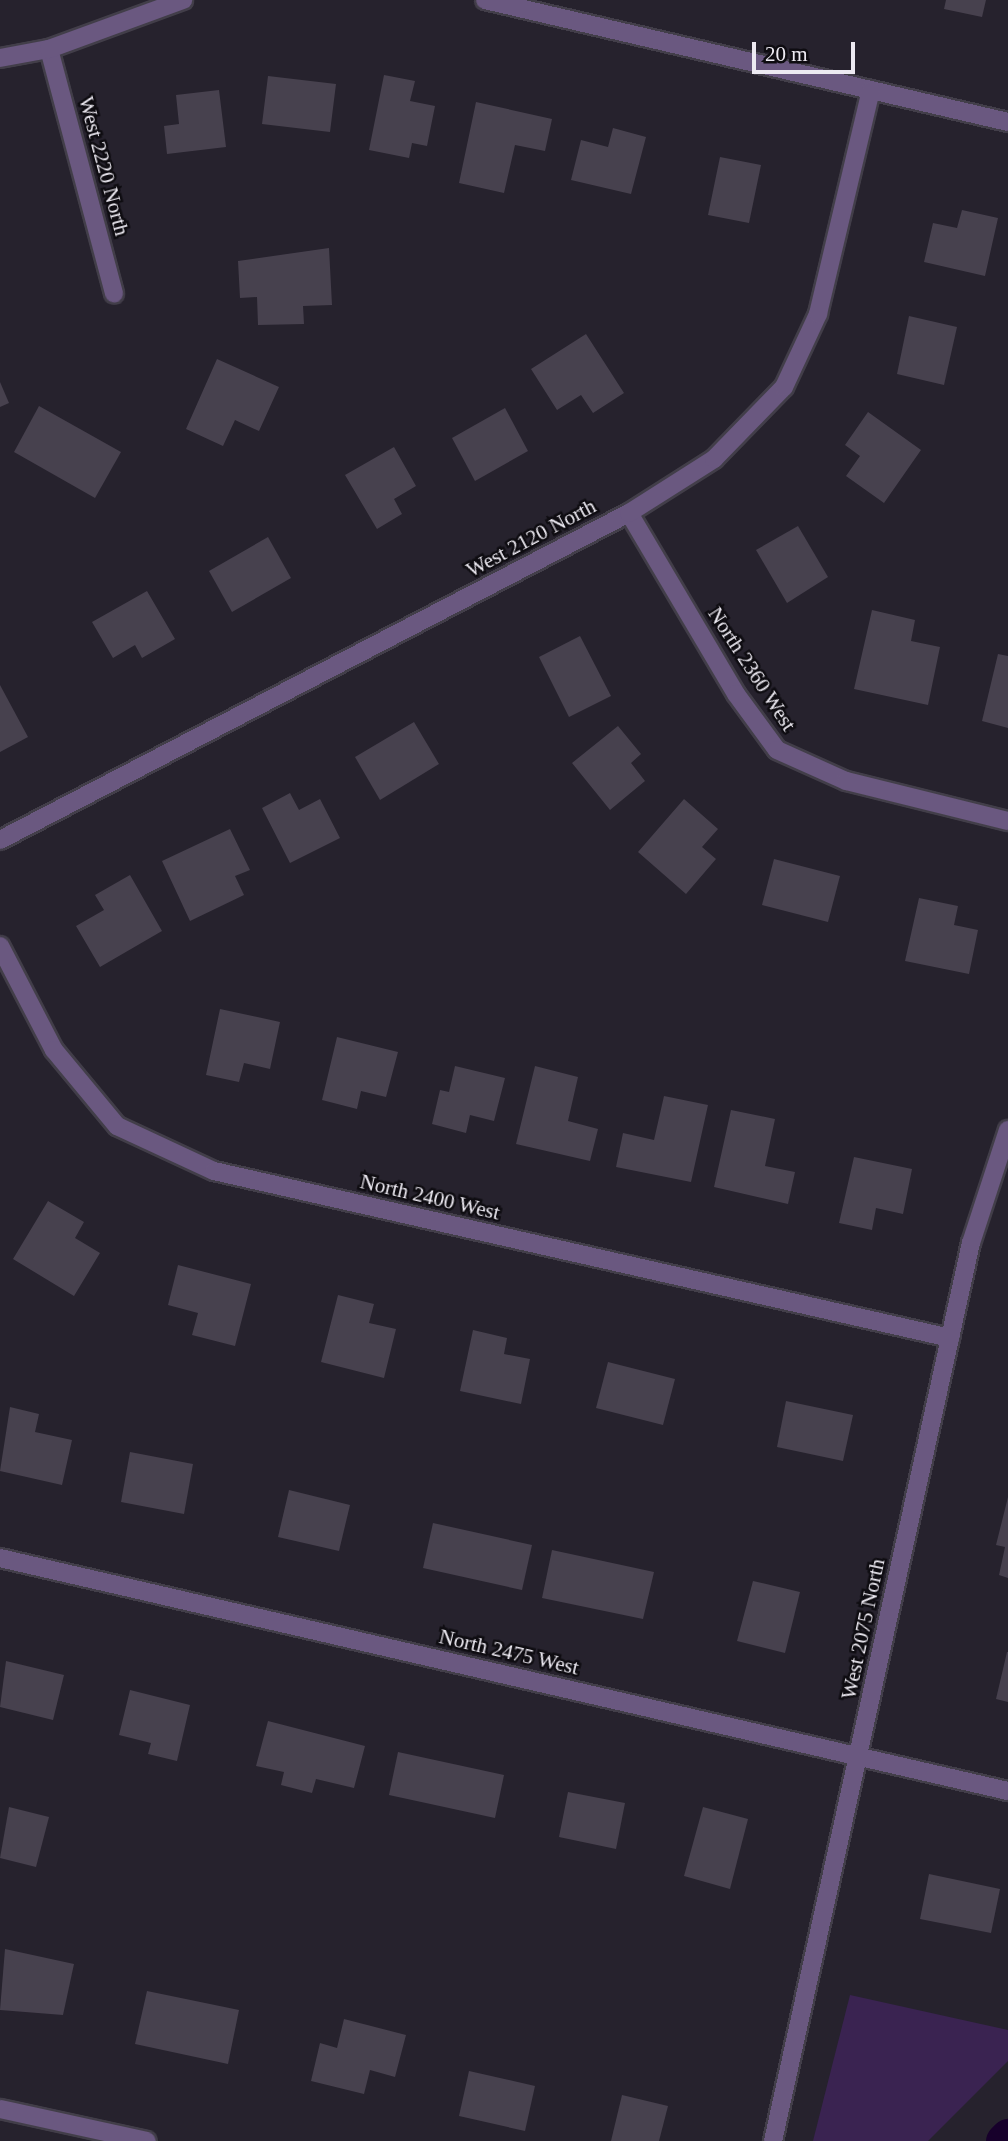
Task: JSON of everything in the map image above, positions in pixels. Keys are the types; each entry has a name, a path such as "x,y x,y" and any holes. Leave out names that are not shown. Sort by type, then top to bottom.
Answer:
{"street":[{"path":"0,58 49,49 183,0"},
{"path":"485,0 1008,122"},
{"name":"West 2220 North","path":"49,49 114,294"},
{"name":"West 2120 North","path":"0,840 629,513 714,459 784,387 818,314 871,90"},
{"name":"North 2360 West","path":"629,513 736,694 777,750 846,781 1008,821"},
{"name":"North 2400 West","path":"0,946 54,1050 117,1126 214,1171 950,1338"},
{"name":"West 2075 North","path":"774,2141 971,1243 1008,1130"},
{"name":"North 2475 West","path":"0,1558 1008,1791"},
{"path":"0,2109 147,2141"}],"shaded area":[{"path":"850,1995 1008,2030 1008,2061 928,2141 813,2141"}],"building":[{"path":"946,0 986,0 982,17 944,9"},
{"path":"384,75 415,81 410,101 435,106 427,146 412,143 409,158 369,150"},
{"path":"268,76 336,84 330,132 262,124"},
{"path":"219,90 226,147 167,154 164,126 179,124 176,95"},
{"path":"476,102 552,119 545,151 515,145 504,193 459,183"},
{"path":"613,128 646,137 631,194 571,180 581,140 608,147"},
{"path":"720,157 761,165 749,223 708,215"},
{"path":"962,210 998,218 985,276 924,262 933,223 957,228"},
{"path":"329,248 332,305 303,306 304,324 258,325 257,297 240,298 238,261"},
{"path":"909,316 957,327 944,385 897,374"},
{"path":"586,334 624,393 593,413 581,395 557,410 531,369"},
{"path":"217,359 279,387 259,431 235,420 223,446 186,429"},
{"path":"0,382 9,403 0,407"},
{"path":"39,406 121,452 95,498 14,452"},
{"path":"505,408 528,451 475,481 452,438"},
{"path":"868,412 921,450 884,503 846,476 860,456 845,445"},
{"path":"394,447 416,486 394,499 402,514 377,529 345,475"},
{"path":"798,526 828,577 787,603 756,550"},
{"path":"268,537 291,578 232,612 209,571"},
{"path":"147,591 175,639 142,658 135,645 113,658 92,622"},
{"path":"872,610 915,620 911,641 940,647 928,705 854,689"},
{"path":"580,636 611,696 569,717 539,657"},
{"path":"998,654 1008,656 1008,728 982,721"},
{"path":"0,685 28,737 0,752"},
{"path":"414,722 439,764 380,800 355,757"},
{"path":"618,726 641,754 631,763 645,781 610,810 572,763"},
{"path":"290,793 299,810 320,799 340,838 290,863 262,808"},
{"path":"684,799 718,829 702,847 716,859 686,894 638,852"},
{"path":"230,829 250,870 235,876 244,895 190,921 162,861"},
{"path":"774,859 840,876 828,922 762,905"},
{"path":"130,875 162,931 100,967 76,926 104,910 95,895"},
{"path":"919,898 958,906 954,925 978,930 969,974 905,961"},
{"path":"220,1009 280,1022 270,1069 244,1063 239,1082 206,1075"},
{"path":"337,1037 398,1052 386,1097 361,1091 357,1109 322,1100"},
{"path":"455,1066 505,1078 494,1121 470,1115 466,1133 432,1124 440,1090 449,1092"},
{"path":"535,1066 578,1077 568,1121 598,1129 590,1161 516,1144"},
{"path":"664,1096 708,1105 691,1182 616,1167 623,1133 654,1140"},
{"path":"731,1110 775,1119 765,1166 795,1172 788,1204 714,1187"},
{"path":"854,1157 912,1169 903,1214 876,1208 872,1230 839,1223"},
{"path":"48,1201 84,1222 75,1238 100,1253 74,1296 13,1259"},
{"path":"178,1265 251,1284 235,1346 192,1335 198,1313 168,1305"},
{"path":"338,1295 374,1304 369,1323 396,1329 384,1378 321,1362"},
{"path":"473,1330 507,1338 504,1354 530,1359 521,1404 460,1391"},
{"path":"608,1362 675,1379 663,1425 596,1408"},
{"path":"786,1401 853,1415 843,1461 777,1447"},
{"path":"10,1407 39,1414 35,1432 72,1440 62,1485 0,1471"},
{"path":"130,1452 193,1464 184,1514 121,1502"},
{"path":"289,1490 350,1505 339,1551 278,1537"},
{"path":"1008,1497 1008,1578 999,1575 1005,1547 996,1545"},
{"path":"433,1523 532,1545 522,1590 423,1568"},
{"path":"552,1550 654,1572 643,1619 542,1598"},
{"path":"753,1581 800,1592 785,1653 737,1641"},
{"path":"1008,1652 1008,1702 996,1699"},
{"path":"6,1661 64,1675 53,1720 0,1707"},
{"path":"130,1690 190,1705 177,1761 148,1754 151,1743 119,1735"},
{"path":"268,1721 365,1746 354,1788 316,1779 312,1793 281,1785 284,1772 256,1766"},
{"path":"398,1752 504,1775 495,1818 389,1795"},
{"path":"568,1792 625,1803 616,1849 559,1837"},
{"path":"9,1807 49,1817 36,1867 0,1858"},
{"path":"703,1807 748,1819 730,1889 684,1876"},
{"path":"929,1874 1000,1889 991,1933 920,1919"},
{"path":"5,1949 74,1964 63,2015 0,2010"},
{"path":"147,1991 239,2010 228,2064 135,2044"},
{"path":"344,2019 406,2035 395,2077 370,2070 364,2094 311,2081 320,2043 337,2048"},
{"path":"469,2071 535,2086 525,2131 459,2116"},
{"path":"622,2095 668,2106 659,2141 611,2141"}],"waterway":[{"path":"1004,2141 1008,2137"}]}
